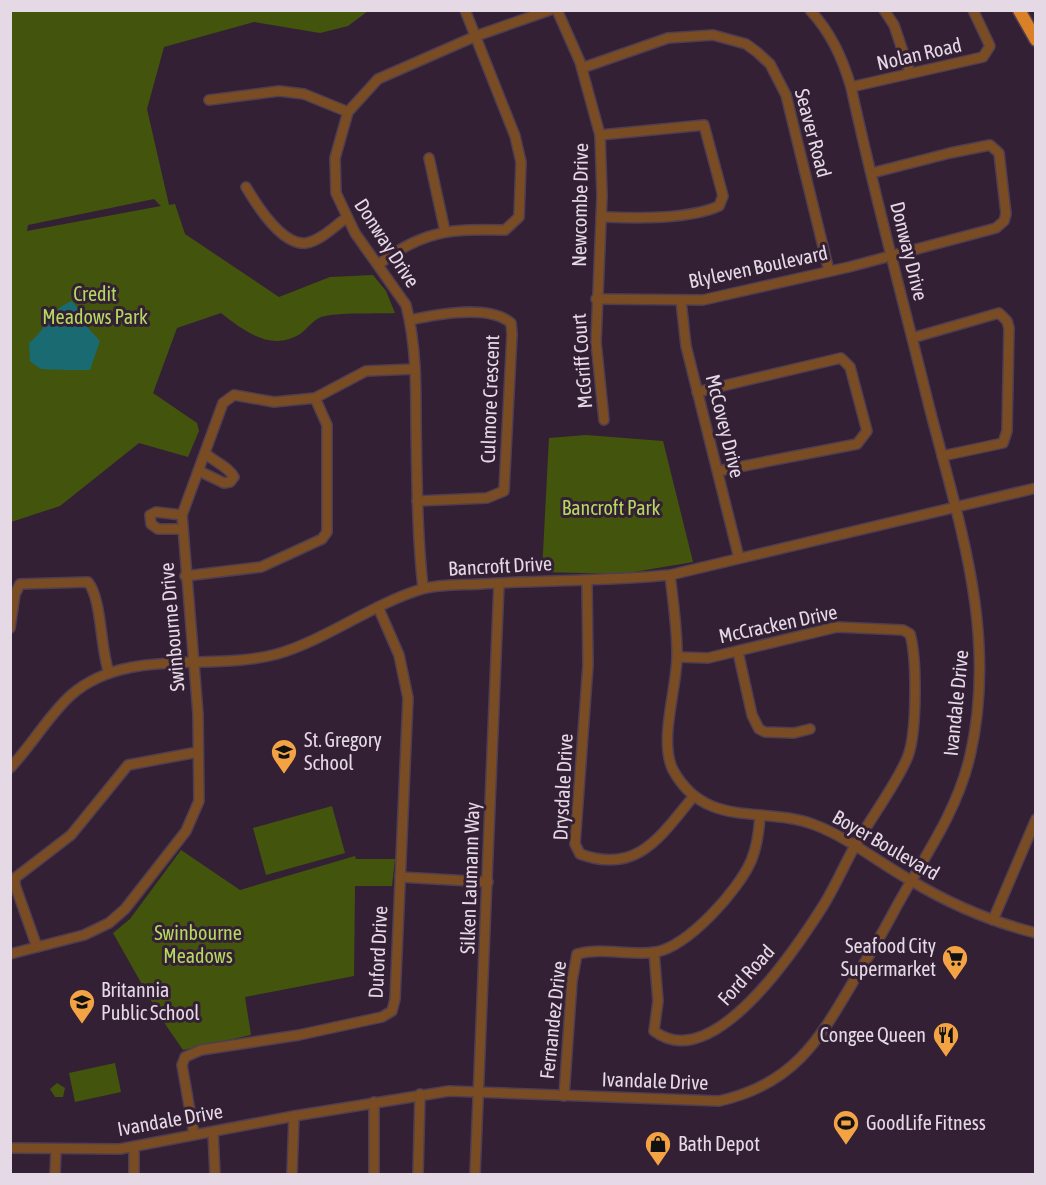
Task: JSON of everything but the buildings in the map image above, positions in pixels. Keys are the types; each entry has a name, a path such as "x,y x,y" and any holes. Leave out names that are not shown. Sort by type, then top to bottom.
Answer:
{"highway":[{"path":"1019,10 1035,40"}],"street":[{"path":"379,264 404,245 445,231 464,229 505,231 519,217 521,162 515,136 465,10"},
{"name":"Donway Drive","path":"423,588 417,501 415,369 410,320 406,305 345,218 336,193 335,158 348,112 378,79 477,36 550,10"},
{"name":"Newcombe Drive","path":"557,10 582,68 600,135 601,217 596,299"},
{"name":"Donway Drive","path":"810,10 832,38 843,61 851,87 890,255 955,508"},
{"path":"884,10 894,25 910,74"},
{"name":"Nolan Road","path":"851,87 982,57 990,46 973,10"},
{"name":"Seaver Road","path":"582,68 668,38 713,35 746,44 757,52 770,64 786,95 830,270"},
{"path":"209,100 279,92 304,94 348,112"},
{"path":"600,135 704,126 723,196 719,206 707,211 645,218 601,217"},
{"name":"Blyleven Boulevard","path":"596,299 703,300 996,228 1004,221 1006,214 999,153 990,145 872,173"},
{"path":"429,158 445,231"},
{"path":"246,187 260,211 275,226 293,240 305,244 316,239 345,218"},
{"name":"McGriff Court","path":"596,299 598,375 604,420"},
{"name":"McCovey Drive","path":"681,301 686,346 739,558"},
{"name":"Culmore Crescent","path":"410,320 446,313 496,315 511,323 512,334 504,492 487,498 417,501"},
{"path":"912,338 989,314 999,313 1007,321 1009,328 1007,431 1003,442 942,456"},
{"path":"697,392 841,358 850,367 867,431 857,444 718,471"},
{"name":"Swinbourne Drive","path":"10,954 84,935 109,923 125,909 186,831 199,801 193,661 182,515 223,403 234,395 274,402 315,398 366,371 415,369"},
{"path":"185,576 261,567 322,539 327,532 327,425 315,398"},
{"path":"199,471 224,483 230,482 234,477 231,471 214,462 205,453"},
{"name":"Bancroft Drive","path":"10,768 73,693 109,673 129,668 193,661 238,660 277,654 423,588 499,583 587,582 670,575 1035,488"},
{"name":"Ivandale Drive","path":"10,1148 56,1150 134,1147 294,1116 449,1091 719,1101 743,1095 775,1080 795,1065 815,1043 956,800 973,738 980,624 955,508"},
{"path":"182,515 156,512 150,515 151,524 158,529 182,530"},
{"path":"670,575 677,657 668,742 672,768 693,797"},
{"path":"10,628 15,594 20,584 88,582 94,590 101,642 109,673"},
{"name":"Drysdale Drive","path":"587,582 588,665 575,844 579,854 620,861 637,855 651,845 693,797"},
{"name":"Silken Laumann Way","path":"475,1174 499,583"},
{"name":"Duford Drive","path":"194,1134 182,1065 185,1057 201,1050 299,1035 382,1017 392,1011 395,999 408,698 399,655 378,607"},
{"name":"McCracken Drive","path":"677,657 708,658 837,627 903,630 910,634 915,653 908,755 855,846"},
{"path":"738,652 752,715 759,729 765,732 784,733 803,732 810,729"},
{"path":"37,946 15,885 15,878 71,835 128,765 198,752"},
{"name":"Boyer Boulevard","path":"693,797 710,807 814,825 855,846 911,881 993,920 1035,933"},
{"name":"Fernandez Drive","path":"564,1096 572,981 577,954 600,951 654,952 680,944 738,882 750,863 756,846 760,816"},
{"path":"993,920 1035,819"},
{"name":"Ford Road","path":"654,952 658,1001 654,1031 672,1040 694,1039 711,1033 739,1014 799,942 824,904 855,846"},
{"path":"400,877 488,882"},
{"path":"418,1174 420,1094"},
{"path":"374,1102 374,1174"},
{"path":"292,1174 294,1116"},
{"path":"213,1132 215,1174"},
{"path":"134,1147 134,1174"},
{"path":"55,1174 56,1150"}],"green space":[{"name":"Credit Meadows Park","path":"10,11 368,11 348,26 320,33 254,22 164,47 147,109 169,205 175,204 185,234 279,297 330,277 373,275 386,291 395,313 328,315 315,320 300,334 279,341 258,337 221,313 177,328 153,393 197,423 199,431 188,457 139,443 60,506 11,522","holes":["154,199 161,206 27,231 28,225"]},
{"name":"Bancroft Park","path":"586,435 663,441 693,562 622,574 542,572 549,438"},
{"path":"332,806 345,853 266,875 253,828"},
{"name":"Swinbourne Meadows","path":"181,850 240,890 355,856 356,859 395,859 392,886 355,886 354,976 245,997 251,1035 183,1050 161,1018 113,933 130,919"},
{"path":"115,1063 121,1092 75,1102 69,1073"},
{"path":"57,1083 65,1088 63,1097 55,1097 50,1089"}],"shaded area":[{"path":"72,301 78,308 80,319 100,341 90,370 40,368 30,361 29,343 59,309"}],"place":[{"name":"St. Gregory School","path":"284,775"},
{"name":"Seafood City Supermarket","path":"955,981"},
{"name":"Britannia Public School","path":"82,1025"},
{"name":"Congee Queen","path":"946,1058"},
{"name":"GoodLife Fitness","path":"846,1146"},
{"name":"Bath Depot","path":"658,1167"}]}
